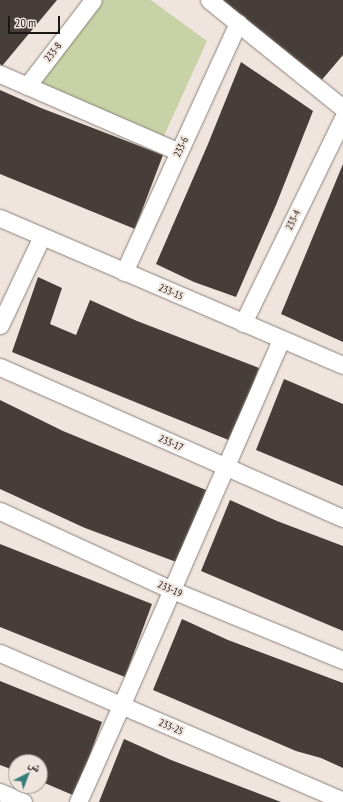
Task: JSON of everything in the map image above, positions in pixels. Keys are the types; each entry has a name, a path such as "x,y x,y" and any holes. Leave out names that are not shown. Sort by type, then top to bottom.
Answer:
{"street":[{"name":"233-8","path":"27,86 93,0"},
{"path":"209,0 343,108"},
{"name":"233-6","path":"124,272 238,23"},
{"path":"0,74 179,152"},
{"name":"233-4","path":"243,323 343,118"},
{"name":"233-15","path":"0,218 343,366"},
{"path":"0,325 42,236"},
{"path":"78,802 281,339"},
{"name":"233-17","path":"0,367 343,518"},
{"name":"233-19","path":"0,511 172,590 343,660"},
{"name":"233-25","path":"0,652 121,706 343,801"},
{"path":"0,792 23,802"}],"green space":[{"path":"98,0 151,0 207,41 163,138 35,81"}],"building":[{"path":"0,0 57,0 2,66 0,64"},
{"path":"223,0 343,0 343,55 320,82 247,22"},
{"path":"241,62 313,111 276,205 236,297 194,282 156,264 208,144"},
{"path":"0,90 41,108 163,155 135,229 0,174"},
{"path":"343,164 343,342 281,314"},
{"path":"38,277 62,288 50,324 76,335 90,300 137,321 259,368 231,441 12,352"},
{"path":"284,379 343,404 343,486 256,450"},
{"path":"0,400 63,431 206,490 179,563 85,528 0,489"},
{"path":"230,500 277,521 343,546 343,631 201,571"},
{"path":"0,544 152,604 125,677 0,627"},
{"path":"182,619 228,640 343,683 343,768 321,758 296,751 153,690"},
{"path":"0,681 102,722 75,796 48,784 48,754 8,754 8,768 0,765"},
{"path":"124,739 171,760 281,802 99,802"}]}
